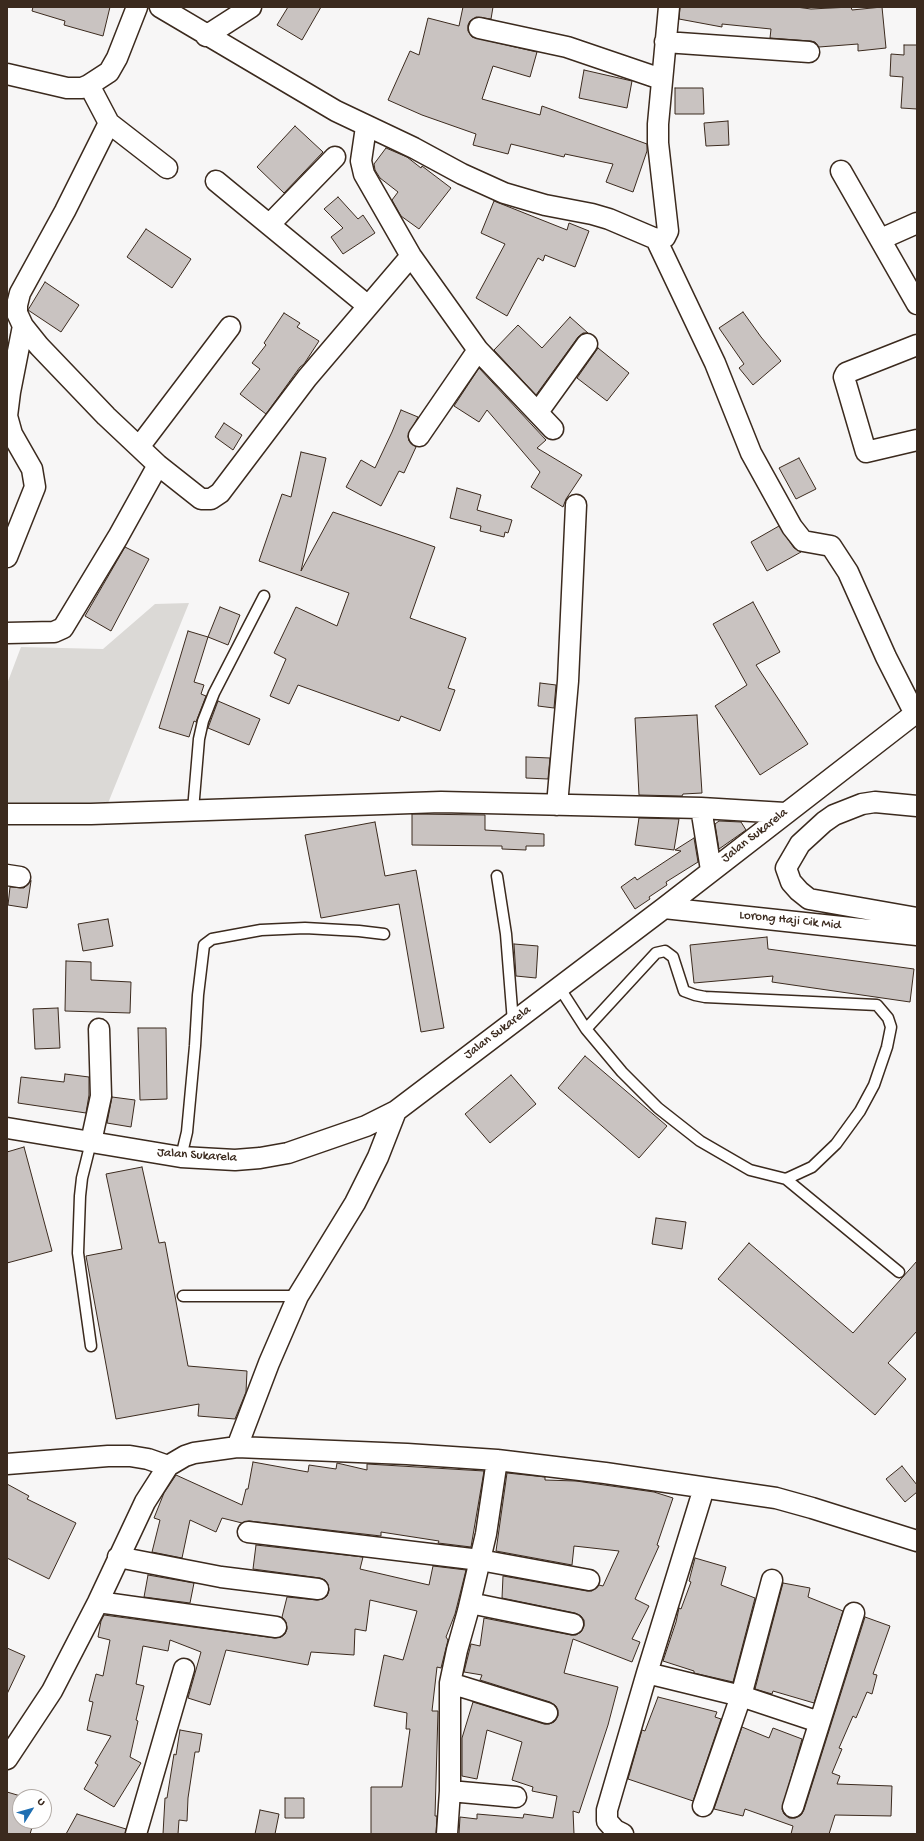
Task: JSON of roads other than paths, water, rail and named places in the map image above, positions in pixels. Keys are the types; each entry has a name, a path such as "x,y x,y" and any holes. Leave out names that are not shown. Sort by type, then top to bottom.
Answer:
{"street":[{"path":"7,74 67,88 82,88 89,85 108,72 117,58 137,7"},
{"path":"160,7 206,36 336,111 366,127 414,148 462,174 504,193 545,205 598,216 656,239 665,237 668,231 658,143 661,79 669,7"},
{"path":"206,36 251,7"},
{"path":"479,28 567,47 661,79"},
{"path":"665,42 809,52"},
{"path":"89,85 109,123 166,168"},
{"path":"109,123 65,211 20,293 17,313 22,326 39,346 106,416 158,465 201,499 206,500 216,497 307,378 411,256"},
{"path":"366,127 362,161 364,174 411,256 478,350 553,429"},
{"path":"270,224 335,157"},
{"path":"840,172 881,239 917,304"},
{"path":"216,181 368,306"},
{"path":"881,239 917,223"},
{"path":"656,239 715,363 754,459 792,527 803,541 832,546 848,572 886,657 916,713"},
{"path":"7,558 35,487 32,469 12,434 7,416 22,326"},
{"path":"140,447 230,327"},
{"path":"538,412 587,344"},
{"path":"917,345 846,373 844,377 866,452 917,440"},
{"path":"419,436 478,350"},
{"path":"7,633 54,632 63,628 118,537 158,465"},
{"path":"557,805 568,681 576,505"},
{"name":"Jalan Sukarela","path":"7,1128 53,1137 181,1157 235,1160 260,1158 288,1153 366,1126 396,1111 664,908 711,870 916,713"},
{"path":"815,790 834,815"},
{"path":"7,814 91,814 441,802 701,808 785,813"},
{"path":"917,806 875,802 862,804 834,815 800,844 786,868 791,882 799,892 809,899 917,918"},
{"path":"701,808 711,870"},
{"name":"Lorong Haji Cik Mid","path":"664,908 917,935"},
{"path":"91,1142 100,1096 99,1029"},
{"path":"238,1447 268,1363 298,1296 355,1203 378,1157 396,1111"},
{"path":"9,1753 52,1691 98,1602 145,1502 168,1466 189,1454 238,1447 406,1454 497,1460 605,1473 776,1498 917,1542"},
{"path":"7,1464 108,1456 142,1458 168,1466"},
{"path":"447,1834 450,1791 450,1683 486,1534 497,1460"},
{"path":"623,1834 615,1830 607,1821 607,1810 647,1672 704,1488"},
{"path":"248,1532 480,1560 589,1580"},
{"path":"118,1557 222,1577 318,1589"},
{"path":"703,1806 741,1696 772,1580"},
{"path":"98,1602 276,1627"},
{"path":"470,1603 573,1624"},
{"path":"793,1808 854,1613"},
{"path":"136,1834 184,1669"},
{"path":"647,1672 741,1696 820,1722"},
{"path":"450,1683 547,1713"},
{"path":"450,1791 516,1797"}],"lane":[{"path":"194,810 199,740 203,721 214,693 264,596"},
{"path":"497,876 506,934 513,1022"},
{"path":"181,1157 187,1132 198,995 204,945 212,939 261,930 305,928 384,934"},
{"path":"586,1029 656,953 665,950 673,957 684,991 706,998 877,1005 888,1018 891,1027 887,1047 874,1085 860,1111 836,1144 812,1167 786,1179"},
{"path":"559,987 586,1029 622,1072 658,1108 700,1141 750,1170 786,1179 899,1272"},
{"path":"91,1142 82,1178 78,1253 91,1346"},
{"path":"183,1296 298,1296"}]}
